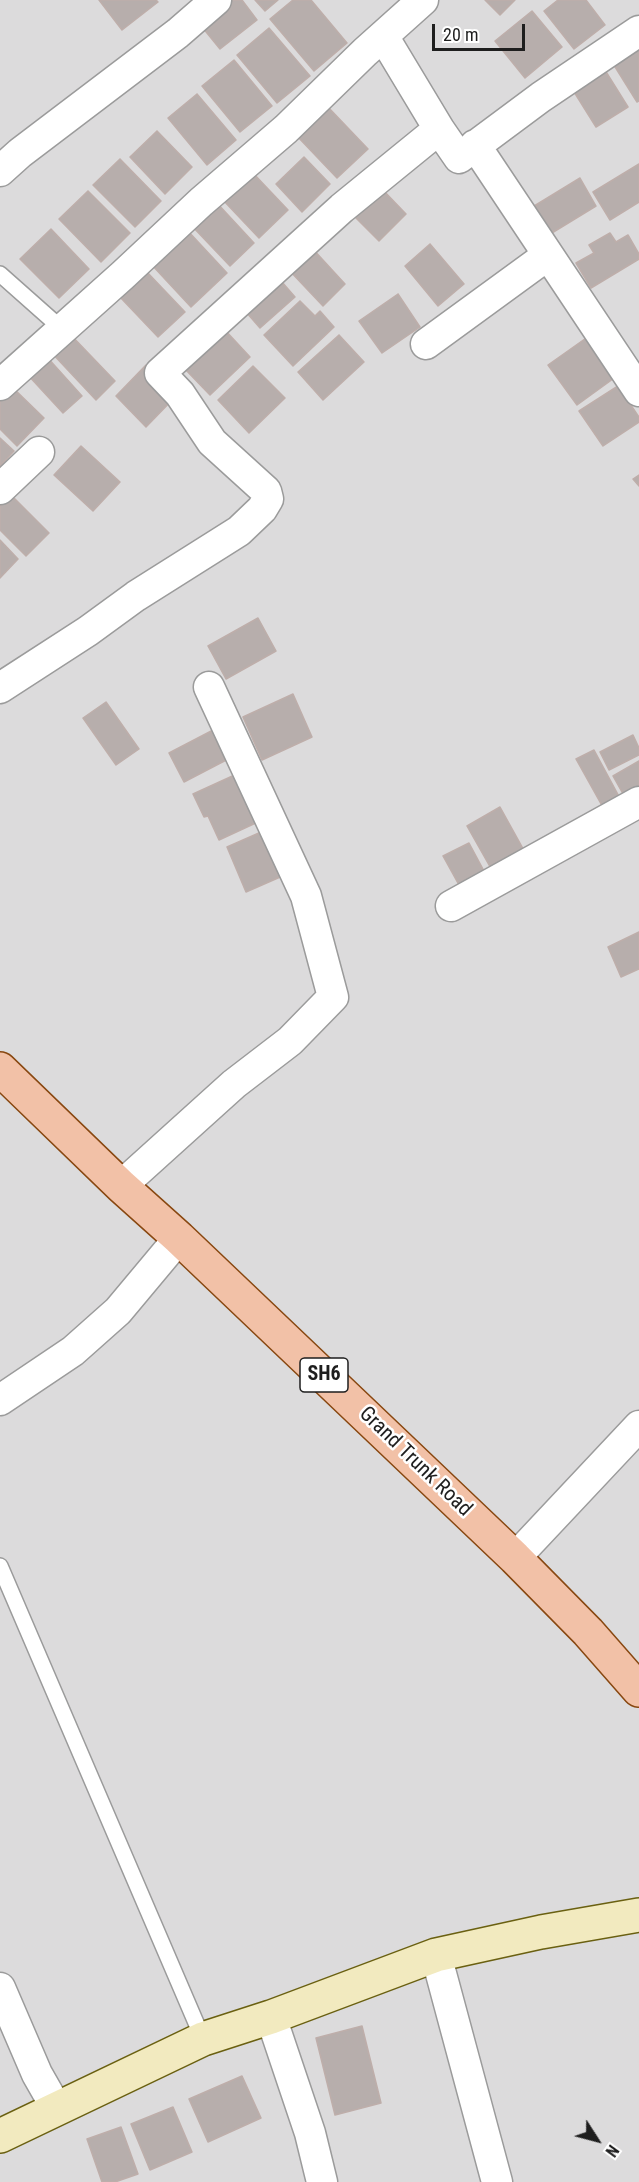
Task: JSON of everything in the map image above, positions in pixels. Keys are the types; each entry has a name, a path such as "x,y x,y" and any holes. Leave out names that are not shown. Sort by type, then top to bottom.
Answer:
{"main road":[{"name":"Grand Trunk Road","path":"0,1069 515,1558 588,1632 639,1690"}],"street":[{"path":"0,171 29,146 178,33 216,0"},
{"path":"0,385 201,202 286,129 423,0"},
{"path":"383,36 459,158 596,58 639,31"},
{"path":"0,688 88,631 136,596 239,531 262,510 268,499 266,491 212,442 180,394 160,372 333,216 439,129"},
{"path":"475,145 639,392"},
{"path":"426,344 548,255"},
{"path":"0,489 39,452"},
{"path":"121,1186 234,1084 290,1041 333,997 306,896 209,687"},
{"path":"451,906 639,802"},
{"path":"0,1400 73,1351 118,1311 179,1238"},
{"path":"515,1558 639,1426"},
{"path":"0,2136 203,2039 272,2017 435,1955 541,1932 639,1915"},
{"path":"435,1955 497,2182"},
{"path":"0,1988 38,2074 57,2109"},
{"path":"272,2017 310,2133 322,2182"}],"lane":[{"path":"0,274 62,329"},
{"path":"0,1566 203,2039"}],"shaded area":[{"path":"0,0 639,0 639,2182 0,2182"}],"building":[{"path":"99,0 156,0 158,2 122,30"},
{"path":"226,0 242,0 257,20 220,49 198,22"},
{"path":"255,0 278,0 265,11"},
{"path":"293,0 311,0 347,43 314,71 270,19"},
{"path":"485,0 515,0 500,15"},
{"path":"558,0 586,0 605,25 574,49 544,11"},
{"path":"532,11 562,47 525,78 495,41"},
{"path":"269,28 310,76 277,103 237,55"},
{"path":"639,44 639,101 637,102 612,62"},
{"path":"234,60 272,106 240,132 202,86"},
{"path":"603,67 628,107 596,127 571,87"},
{"path":"197,94 236,140 207,165 168,118"},
{"path":"327,106 368,149 337,178 296,135"},
{"path":"157,131 192,167 165,194 130,157"},
{"path":"304,157 330,184 302,212 276,184"},
{"path":"120,159 161,201 135,227 93,185"},
{"path":"639,164 639,202 610,220 593,192"},
{"path":"252,172 288,210 259,238 223,200"},
{"path":"580,178 596,206 542,239 526,211"},
{"path":"381,188 406,214 379,241 353,215"},
{"path":"88,191 130,233 101,262 59,219"},
{"path":"216,202 254,243 230,266 191,225"},
{"path":"51,229 89,269 59,298 20,259"},
{"path":"187,230 227,273 191,307 151,264"},
{"path":"610,233 616,242 628,235 639,254 639,259 591,288 576,263 594,253 589,245"},
{"path":"430,244 464,284 438,306 405,266"},
{"path":"311,247 345,284 323,306 288,269"},
{"path":"146,271 185,312 158,337 119,296"},
{"path":"275,274 295,297 260,328 240,305"},
{"path":"398,294 420,327 382,353 359,321"},
{"path":"300,301 315,316 320,311 334,327 293,366 264,335"},
{"path":"224,329 250,357 210,395 183,367"},
{"path":"68,332 115,381 96,400 50,351"},
{"path":"339,335 364,362 323,400 298,372"},
{"path":"589,336 617,376 577,405 548,365"},
{"path":"46,356 82,396 63,413 27,374"},
{"path":"146,365 177,395 146,427 116,396"},
{"path":"253,366 285,398 249,433 218,400"},
{"path":"10,385 44,418 17,446 0,429 0,395"},
{"path":"618,386 639,417 639,422 603,446 579,411"},
{"path":"0,438 14,451 0,466"},
{"path":"81,446 120,482 93,511 54,475"},
{"path":"639,475 639,486 633,479"},
{"path":"11,495 49,533 26,556 0,530 0,506"},
{"path":"0,540 18,559 0,578"},
{"path":"258,618 276,651 226,679 208,646"},
{"path":"293,694 312,737 262,760 243,717"},
{"path":"106,702 139,749 116,765 83,718"},
{"path":"217,728 232,757 184,782 169,753"},
{"path":"633,735 639,748 639,755 609,770 600,752"},
{"path":"594,750 622,802 605,811 576,759"},
{"path":"639,761 639,794 627,801 613,776"},
{"path":"239,773 260,821 219,840 208,816 204,817 193,794"},
{"path":"500,807 526,854 493,872 467,826"},
{"path":"268,829 287,874 246,892 227,847"},
{"path":"469,843 484,871 459,885 443,856"},
{"path":"639,932 639,969 621,977 608,947"},
{"path":"362,2026 381,2103 335,2115 316,2038"},
{"path":"242,2076 261,2118 208,2142 189,2099"},
{"path":"173,2107 192,2152 150,2170 131,2124"},
{"path":"121,2127 138,2174 115,2182 102,2182 87,2139"}]}
